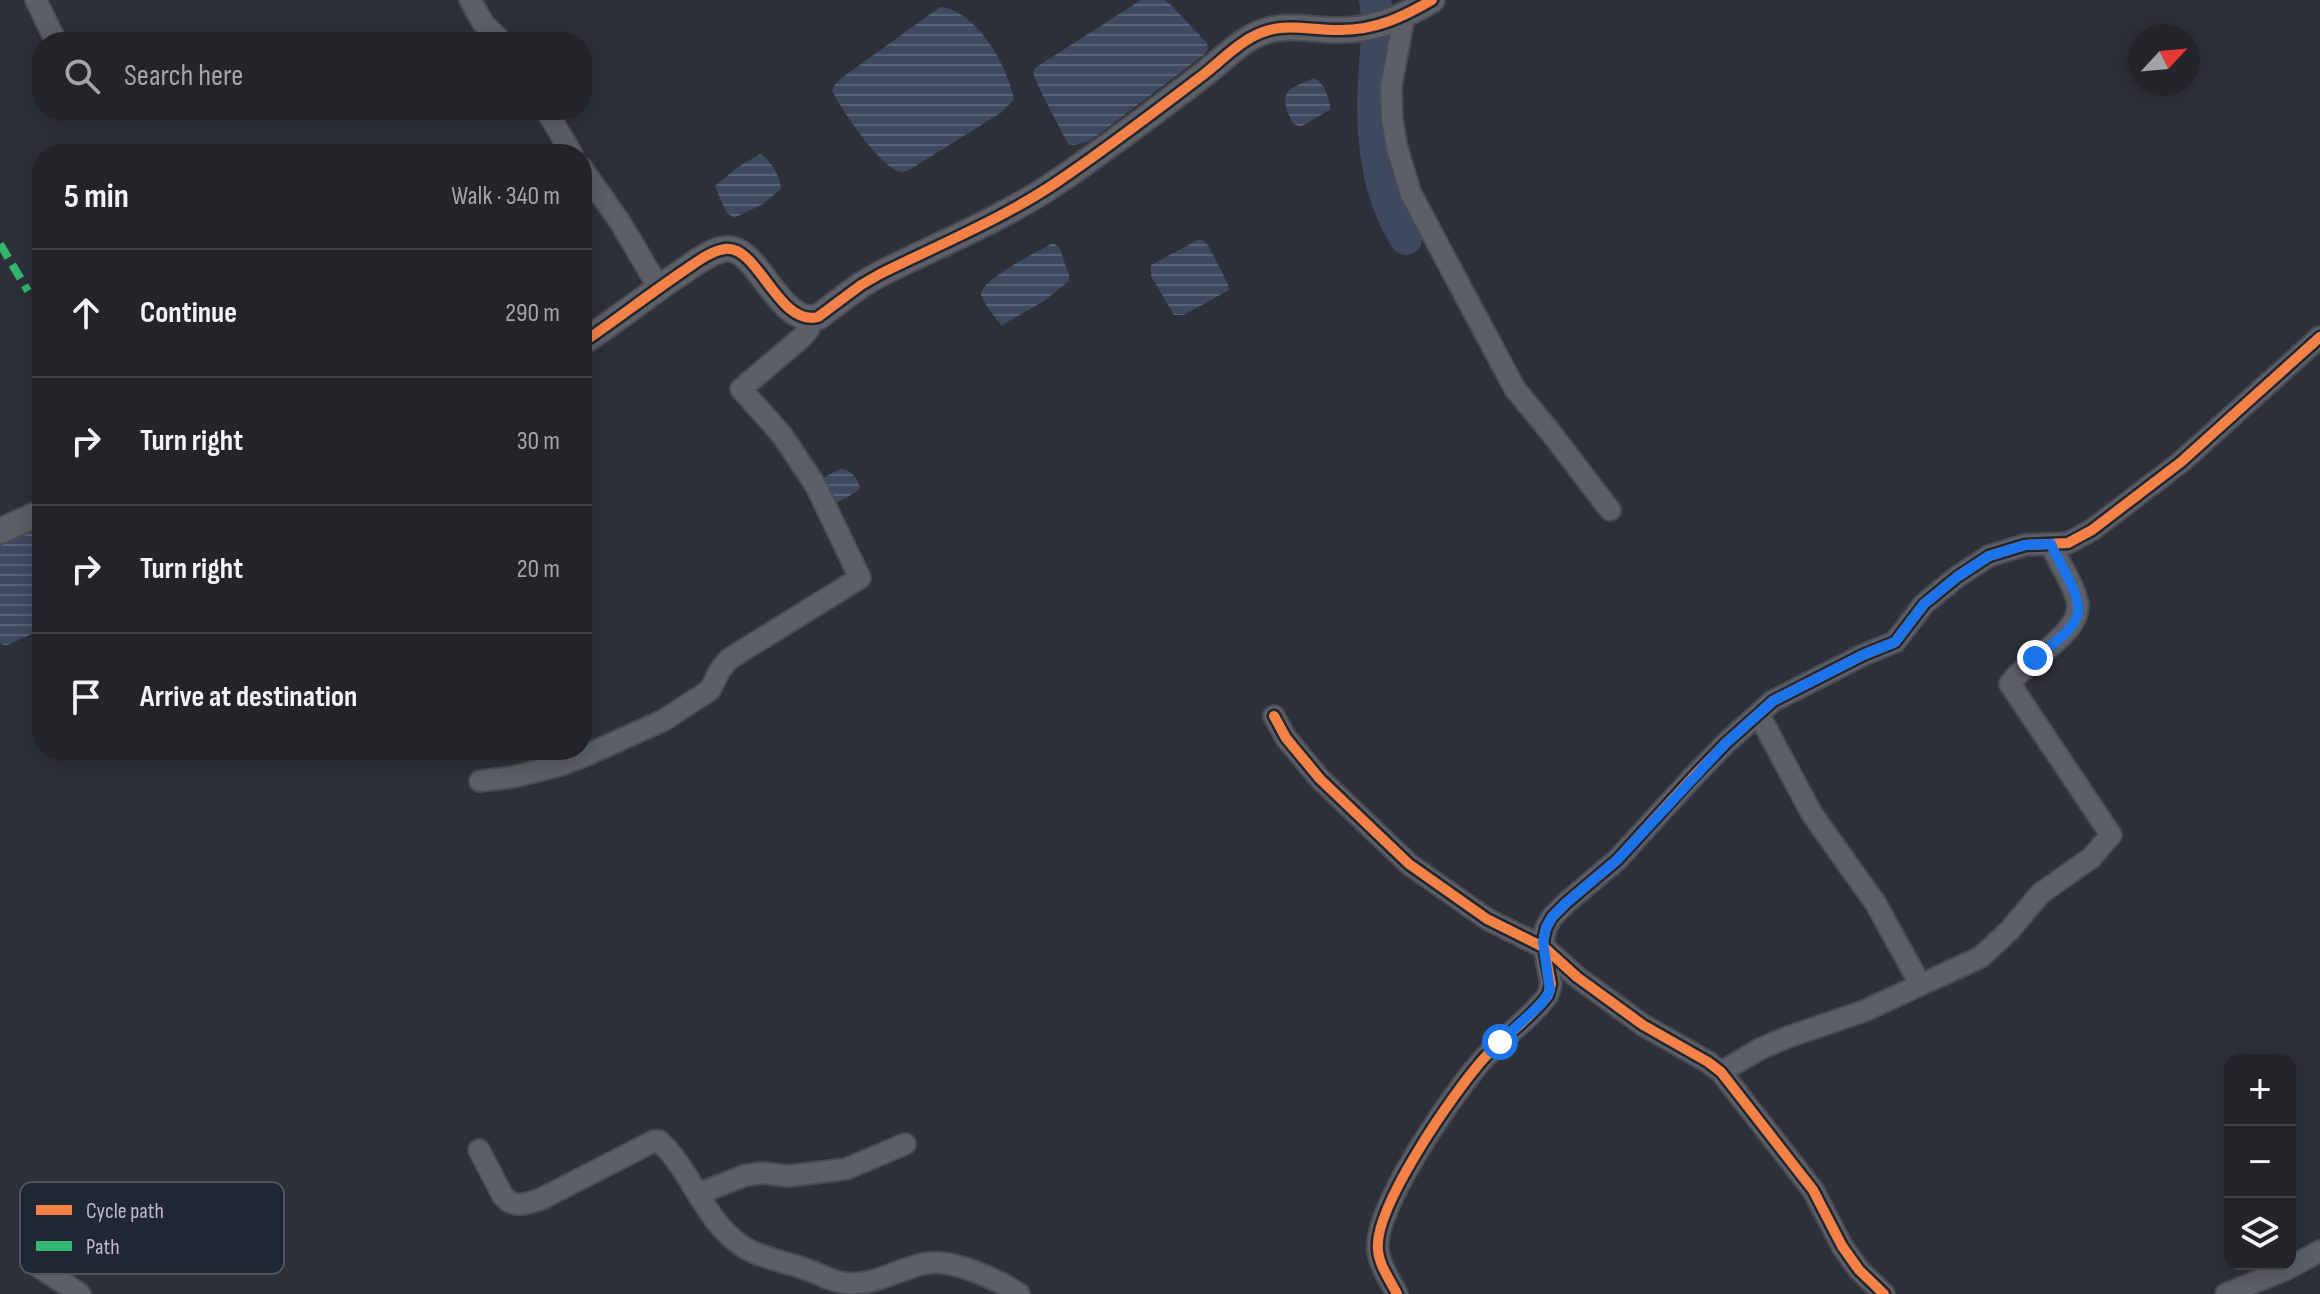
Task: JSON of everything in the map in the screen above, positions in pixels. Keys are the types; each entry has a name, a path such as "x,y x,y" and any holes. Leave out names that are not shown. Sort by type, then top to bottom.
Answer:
{"street":[{"path":"36,0 51,32"},
{"path":"470,0 492,32"},
{"path":"592,336 659,288 723,249 738,250 778,298 811,319 880,274 1015,207 1058,182 1252,37 1294,26 1359,29 1399,18 1432,0"},
{"path":"1399,18 1391,87 1392,119 1411,194 1515,389 1610,510"},
{"path":"552,120 566,144"},
{"path":"592,182 659,288"},
{"path":"592,753 664,720 710,690 729,659 860,578 816,486 782,435 741,389 801,338 809,329 811,319"},
{"path":"1397,1294 1378,1252 1381,1224 1410,1164 1436,1122 1479,1064 1548,995 1551,984 1545,948 1546,928 1552,917 1617,860 1726,743 1773,701 1895,642 1924,604 1989,556 2025,545 2068,543 2079,537 2138,497 2181,462 2320,337"},
{"path":"0,531 32,517"},
{"path":"1721,1072 1760,1049 1864,1011 1981,957 2009,931 2041,893 2091,858 2111,835 2010,684 2076,620 2078,602 2051,544"},
{"path":"1759,715 1812,814 1876,904 1920,984"},
{"path":"1274,716 1286,738 1320,779 1409,864 1487,919 1545,948 1577,977 1643,1025 1721,1072 1813,1190 1842,1246 1859,1270 1884,1294"},
{"path":"480,781 513,777 574,760"},
{"path":"479,1150 503,1196 508,1202 523,1205 659,1141 668,1148 718,1223 752,1252 844,1283 885,1278 928,1263 954,1265 1019,1294"},
{"path":"698,1194 746,1175 789,1176 846,1169 905,1144"},
{"path":"2226,1294 2287,1269 2320,1251"},
{"path":"50,1274 80,1294"}],"water":[{"path":"1141,0 1164,0 1170,4 1207,43 1208,49 1090,141 1068,144 1040,90 1033,73 1035,68"},
{"path":"940,7 953,10 978,29 1005,71 1014,99 1002,112 902,172 884,162 874,151 832,91 843,77"},
{"path":"1314,78 1323,87 1331,109 1302,126 1297,125 1288,112 1286,95"},
{"path":"760,154 774,169 781,189 763,204 734,218 726,212 715,186"},
{"path":"1198,240 1208,245 1229,290 1184,315 1174,315 1151,276 1151,265"},
{"path":"1053,243 1059,247 1069,281 1044,301 1002,325 984,301 981,294 984,288 1012,266"},
{"path":"840,469 853,475 860,487 834,504 819,480"},
{"path":"32,530 32,634 8,645 0,643 0,546"}],"waterway":[{"path":"1375,0 1375,143 1388,202 1406,239"}],"marked path":[{"path":"0,244 28,291"}],"cycle path":[{"path":"592,336 697,262 725,249 737,251 748,259 791,310 804,317 818,317 880,274 1037,195 1129,131 1252,37 1285,28 1366,28 1400,17 1432,0"},
{"path":"1397,1294 1378,1250 1388,1208 1416,1154 1466,1080 1548,995 1551,984 1543,942 1552,917 1617,860 1726,743 1773,701 1895,642 1924,604 1989,556 2025,545 2068,543 2092,530 2181,462 2320,337"},
{"path":"1274,716 1286,738 1320,779 1409,864 1487,919 1545,948 1577,977 1643,1025 1721,1072 1813,1190 1842,1246 1859,1270 1884,1294"}],"route":[{"path":"1500,1042 1542,1003 1550,991 1543,942 1552,917 1617,860 1726,743 1773,701 1895,642 1924,604 1989,556 2025,545 2051,544 2078,602 2078,612 2076,620 2066,632 2035,658"}]}
